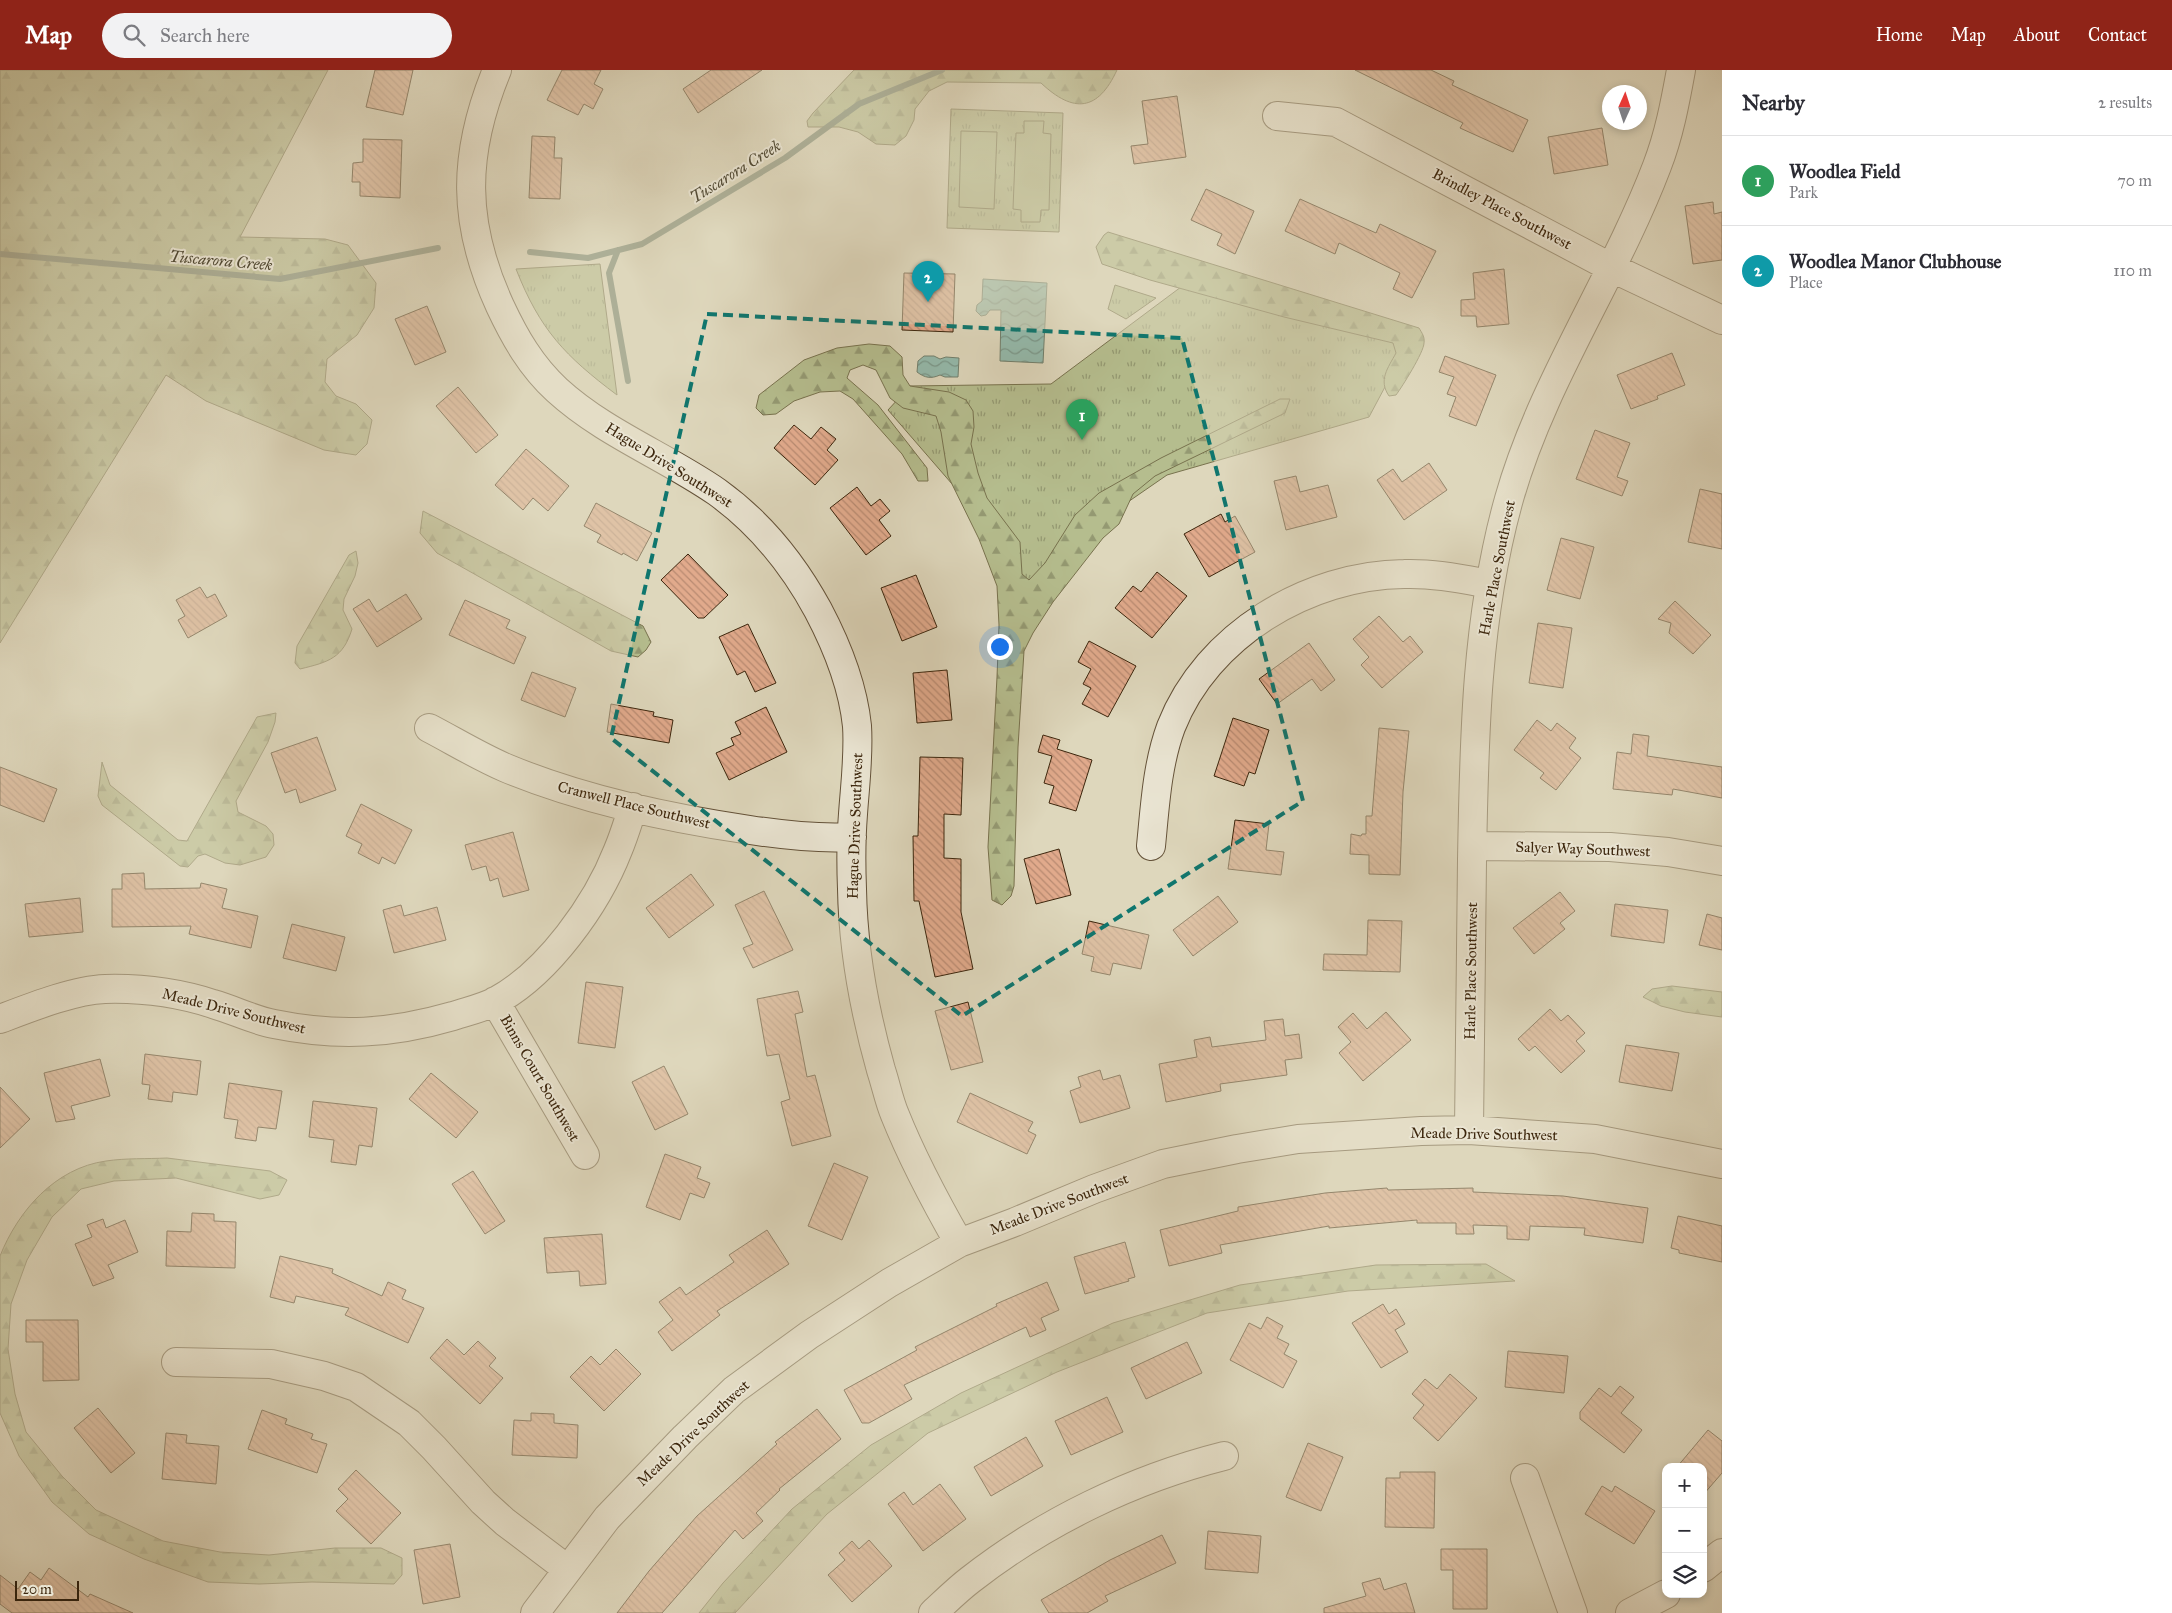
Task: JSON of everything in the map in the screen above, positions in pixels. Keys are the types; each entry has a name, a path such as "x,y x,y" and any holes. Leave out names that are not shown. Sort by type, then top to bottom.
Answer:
{"street":[{"name":"Hague Drive Southwest","path":"497,70 488,92 477,132 470,192 471,212 479,252 496,298 523,351 557,390 620,436 707,486 743,512 791,566 822,618 838,655 853,701 856,723 858,748 852,837 852,900 860,973 873,1041 896,1118 918,1171 959,1243"},
{"name":"Harle Place Southwest","path":"1469,1130 1473,846 1478,696 1481,648 1490,584 1509,500 1521,464 1550,391 1612,268 1657,165 1672,116 1681,70"},
{"name":"Brindley Place Southwest","path":"1277,116 1336,122 1612,268 1722,320"},
{"path":"1151,846 1161,761 1172,727 1184,701 1201,676 1222,651 1247,629 1281,606 1320,588 1362,578 1426,574 1490,584"},
{"name":"Cranwell Place Southwest","path":"428,728 506,768 562,788 633,807 715,825 761,832 832,838 852,837"},
{"name":"Meade Drive Southwest","path":"0,1019 64,997 103,989 175,995 213,1004 272,1024 333,1032 399,1029 417,1026 495,1001 527,978 555,951 589,906 618,851 633,807"},
{"name":"Salyer Way Southwest","path":"1473,846 1610,847 1668,852 1722,861"},
{"name":"Binns Court Southwest","path":"495,1001 585,1155"},
{"name":"Meade Drive Southwest","path":"535,1613 567,1569 637,1485 734,1390 809,1335 888,1283 959,1243 1094,1189 1163,1164 1237,1149 1298,1139 1421,1131 1469,1130 1595,1139 1722,1164"},
{"path":"176,1362 271,1364 324,1376 356,1387 409,1423 482,1502 567,1569"},
{"path":"933,1613 970,1580 1067,1517 1126,1488 1184,1466 1224,1456"},
{"path":"1525,1478 1573,1613"},
{"path":"1707,1565 1722,1553"},
{"path":"1630,1613 1662,1596"}],"highlighted area":[{"path":"707,314 1182,338 1303,801 962,1016 611,738"}],"green space":[{"path":"0,70 328,70 240,237 325,239 348,245 376,283 374,308 357,335 327,359 325,382 336,396 356,404 372,420 367,444 356,455 324,450 206,401 166,375 0,643"},
{"path":"854,70 1117,70 1102,94 1084,104 1064,100 1041,83 947,82 929,91 915,109 914,120 906,136 895,145 876,144 858,132 839,127 808,127 807,121 813,113"},
{"path":"951,109 1063,113 1059,232 947,228"},
{"path":"1024,121 1044,121 1043,133 1051,134 1049,210 1041,210 1040,222 1021,222 1021,210 1013,209 1016,133 1024,133"},
{"path":"961,131 997,132 994,209 959,207"},
{"path":"1108,232 1419,328 1424,339 1423,347 1399,391 1396,395 1389,396 1384,385 1384,379 1396,353 1393,343 1284,317 1150,280 1102,264 1096,247"},
{"path":"600,264 617,395 583,367 556,340 535,309 516,269"},
{"path":"1193,278 1411,338 1369,417 1167,475 1096,524 1020,640 978,514 888,410 910,386 1051,384"},
{"path":"1115,285 1156,298 1126,319 1108,309"},
{"path":"869,344 890,346 902,357 903,375 910,386 949,392 966,400 973,411 974,427 971,444 978,473 987,498 1020,542 1022,574 1029,580 1045,563 1075,515 1099,493 1161,458 1280,399 1290,399 1285,413 1155,476 1133,494 1119,524 1103,538 1053,602 1033,633 1024,651 1018,747 1014,886 1011,896 1002,905 992,900 988,847 999,625 997,586 979,539 948,476 941,432 936,416 903,408 890,398 876,370 863,365 850,370 847,378 878,405 927,468 928,481 918,481 902,454 853,399 840,391 820,392 794,401 776,414 763,415 756,408 759,395 804,360 837,348"},
{"path":"423,511 643,626 651,642 638,657 611,651 437,553 420,533"},
{"path":"356,551 358,563 355,576 344,599 343,610 352,629 348,639 339,653 327,661 300,669 295,663 297,646 349,555"},
{"path":"276,713 268,742 236,801 238,812 266,826 273,834 274,845 266,857 240,865 225,863 205,854 198,856 188,867 180,866 102,805 98,796 102,762 110,785 178,840 187,841 257,717"},
{"path":"1672,986 1722,992 1722,1017 1685,1012 1661,1006 1643,997 1652,989"},
{"path":"167,1158 270,1171 287,1180 279,1195 260,1199 176,1178 114,1181 81,1189 52,1217 27,1260 11,1304 8,1349 15,1394 26,1432 62,1476 96,1510 163,1541 220,1552 269,1555 335,1548 381,1548 402,1558 402,1575 394,1584 208,1582 144,1559 89,1534 52,1502 19,1456 0,1413 0,1256 8,1239 28,1208 55,1182 70,1172 106,1161"},
{"path":"1486,1264 1515,1281 1348,1291 1207,1313 1057,1372 928,1433 827,1514 735,1613 699,1613 723,1583 792,1509 871,1445 961,1393 1113,1323 1240,1285 1376,1265"}],"water":[{"path":"983,279 1047,283 1043,363 1000,361 1001,310 990,310 986,315 981,316 976,311 977,305 982,301"},
{"path":"924,356 934,356 940,359 946,357 959,358 958,377 940,375 925,377 920,374 917,372 918,361"}],"building":[{"path":"375,70 413,70 403,115 366,107"},
{"path":"562,70 601,70 594,84 603,89 593,109 584,104 578,115 547,100"},
{"path":"711,70 762,70 698,113 683,89"},
{"path":"1355,70 1431,70 1454,81 1452,85 1528,120 1513,152 1460,128 1463,123"},
{"path":"1177,96 1186,157 1134,164 1131,146 1148,144 1142,101"},
{"path":"1602,128 1608,165 1554,174 1548,137"},
{"path":"532,136 555,137 554,158 562,158 560,199 529,198"},
{"path":"363,139 402,140 400,198 360,196 360,182 352,182 353,163 363,162"},
{"path":"1206,189 1254,211 1235,254 1217,245 1222,234 1191,220"},
{"path":"1300,199 1376,233 1380,224 1436,251 1412,298 1393,289 1400,273 1339,243 1335,254 1285,231"},
{"path":"1713,202 1714,214 1722,212 1722,260 1693,264 1685,206"},
{"path":"1504,269 1509,324 1477,327 1476,316 1461,316 1461,300 1475,299 1473,273"},
{"path":"904,273 955,274 953,332 902,330"},
{"path":"427,306 446,352 415,365 395,319"},
{"path":"1672,353 1685,385 1657,396 1658,399 1631,409 1617,375"},
{"path":"1445,356 1496,375 1476,426 1449,416 1456,397 1447,394 1454,377 1439,372"},
{"path":"458,387 498,435 476,453 436,406"},
{"path":"794,425 811,439 821,427 836,439 827,450 838,460 815,485 774,448"},
{"path":"1595,430 1630,443 1617,477 1628,481 1622,496 1576,479"},
{"path":"526,449 569,486 548,511 533,498 523,510 495,485"},
{"path":"1429,463 1447,490 1404,520 1377,480 1393,469 1402,482"},
{"path":"1296,476 1300,492 1328,485 1337,517 1286,530 1274,481"},
{"path":"857,487 871,506 880,499 890,511 879,520 891,536 866,555 830,508"},
{"path":"1700,489 1722,494 1722,549 1688,542"},
{"path":"596,503 652,533 637,561 597,542 601,535 584,526"},
{"path":"1221,514 1225,522 1235,516 1255,552 1209,577 1184,534"},
{"path":"1561,538 1594,547 1580,599 1547,590"},
{"path":"688,554 728,595 704,618 698,618 661,580"},
{"path":"1157,572 1187,596 1152,638 1115,608 1133,586 1141,592"},
{"path":"916,575 937,627 902,641 881,588"},
{"path":"200,587 207,598 215,594 227,616 188,638 178,620 185,616 176,600"},
{"path":"406,594 422,619 377,647 353,609 369,599 377,612"},
{"path":"465,600 510,620 506,628 526,637 514,664 449,635"},
{"path":"1675,601 1711,635 1693,654 1669,633 1671,623 1658,619"},
{"path":"1379,616 1403,642 1410,636 1423,652 1382,688 1361,665 1369,657 1353,639"},
{"path":"1538,623 1572,628 1563,688 1529,683"},
{"path":"748,624 776,683 755,692 745,671 737,675 719,637"},
{"path":"1089,641 1136,666 1108,717 1082,704 1091,688 1083,684 1091,669 1078,662"},
{"path":"1309,643 1335,680 1321,691 1312,679 1277,704 1259,679"},
{"path":"947,670 952,720 917,723 913,673"},
{"path":"532,672 576,688 565,717 521,700"},
{"path":"611,704 654,712 653,716 673,720 669,743 607,732"},
{"path":"766,707 787,752 729,780 716,753 734,745 731,738 741,734 735,722"},
{"path":"1233,718 1269,730 1255,774 1249,772 1244,786 1214,776"},
{"path":"1537,720 1551,731 1557,723 1576,738 1569,748 1581,758 1556,790 1540,778 1544,773 1514,750"},
{"path":"1379,728 1409,731 1403,792 1400,875 1369,874 1369,855 1350,854 1351,834 1361,836 1366,834 1366,816 1372,816"},
{"path":"1633,734 1649,736 1647,756 1722,767 1722,798 1673,789 1672,795 1613,789 1617,752 1631,754"},
{"path":"1043,735 1060,740 1057,749 1092,760 1076,811 1049,803 1054,786 1044,783 1052,756 1038,752"},
{"path":"317,737 336,790 300,803 296,789 285,793 271,753"},
{"path":"920,757 963,758 961,815 944,814 944,858 961,859 961,912 973,969 935,977 919,901 914,901 913,836 918,836"},
{"path":"0,767 57,789 44,822 0,805"},
{"path":"361,804 412,830 395,864 382,857 379,864 358,853 362,844 346,836"},
{"path":"1235,820 1269,824 1266,850 1284,852 1281,875 1228,869"},
{"path":"513,832 529,890 503,897 498,878 490,881 486,866 472,870 465,845"},
{"path":"1059,849 1071,895 1036,904 1024,859"},
{"path":"144,873 145,889 200,888 201,883 227,889 222,908 258,916 251,948 189,934 191,926 112,927 112,889 122,889 122,874"},
{"path":"691,874 714,905 669,938 646,908"},
{"path":"764,891 793,950 753,968 743,948 753,944 735,905"},
{"path":"1560,892 1575,911 1560,923 1565,929 1534,954 1513,928"},
{"path":"1218,896 1238,922 1193,956 1173,930"},
{"path":"80,898 83,932 29,937 25,904"},
{"path":"1615,904 1668,910 1664,943 1611,936"},
{"path":"401,905 404,916 437,907 446,940 394,953 383,910"},
{"path":"1707,914 1722,918 1722,950 1699,945"},
{"path":"1368,920 1402,921 1400,972 1323,970 1324,954 1367,955"},
{"path":"1089,921 1149,935 1141,969 1113,963 1110,975 1091,971 1094,957 1082,954"},
{"path":"292,924 345,937 336,971 283,958"},
{"path":"586,982 623,987 615,1048 578,1043"},
{"path":"798,991 803,1012 795,1014 807,1077 815,1075 831,1136 792,1146 781,1102 790,1099 779,1054 767,1056 757,999"},
{"path":"968,1002 983,1062 951,1070 935,1011"},
{"path":"1550,1009 1561,1021 1568,1015 1585,1033 1576,1041 1585,1051 1561,1073 1535,1046 1529,1051 1518,1039"},
{"path":"1386,1012 1411,1040 1363,1081 1339,1053 1351,1042 1338,1027 1353,1013 1367,1029"},
{"path":"1283,1019 1285,1036 1299,1034 1302,1058 1285,1060 1287,1075 1220,1084 1221,1091 1166,1102 1159,1064 1197,1057 1194,1040 1210,1037 1212,1047 1266,1040 1264,1021"},
{"path":"1626,1045 1679,1053 1672,1091 1619,1082"},
{"path":"145,1054 201,1061 197,1095 173,1092 172,1102 148,1099 150,1085 142,1084"},
{"path":"100,1059 110,1096 71,1106 75,1119 56,1122 44,1073"},
{"path":"664,1066 688,1114 655,1130 632,1082"},
{"path":"1100,1070 1103,1080 1120,1075 1130,1108 1080,1123 1070,1091 1081,1087 1078,1077"},
{"path":"431,1073 478,1112 456,1138 409,1099"},
{"path":"229,1083 282,1091 276,1129 258,1127 256,1141 235,1138 238,1120 224,1118"},
{"path":"0,1087 30,1119 0,1148"},
{"path":"970,1093 1033,1122 1028,1131 1036,1135 1027,1154 957,1122"},
{"path":"313,1101 377,1108 372,1147 359,1145 356,1165 331,1162 334,1140 309,1137"},
{"path":"665,1154 701,1167 697,1178 710,1183 704,1198 690,1193 680,1220 646,1207"},
{"path":"834,1163 868,1177 842,1240 808,1226"},
{"path":"473,1171 505,1221 485,1234 452,1184"},
{"path":"1387,1188 1388,1190 1473,1188 1473,1192 1563,1196 1648,1208 1643,1243 1584,1235 1585,1228 1530,1226 1529,1240 1507,1239 1507,1226 1473,1225 1474,1234 1456,1234 1456,1223 1417,1223 1417,1220 1329,1228 1329,1226 1220,1245 1222,1253 1169,1266 1160,1230 1238,1211 1238,1207 1325,1193"},
{"path":"192,1213 214,1214 214,1221 236,1222 235,1268 166,1266 167,1231 191,1232"},
{"path":"1678,1216 1722,1226 1722,1262 1679,1253 1679,1250 1671,1248"},
{"path":"103,1219 106,1228 125,1220 138,1252 108,1265 114,1278 93,1286 75,1244 92,1237 87,1225"},
{"path":"767,1230 789,1264 717,1311 720,1315 672,1351 658,1332 673,1320 659,1302 680,1287 686,1295 734,1262 729,1255"},
{"path":"602,1234 606,1284 580,1286 579,1271 547,1273 544,1238"},
{"path":"1125,1242 1135,1277 1128,1279 1129,1281 1085,1294 1074,1257"},
{"path":"280,1256 333,1269 332,1273 382,1296 388,1282 406,1290 402,1299 424,1308 408,1343 345,1315 349,1308 296,1296 294,1303 270,1297"},
{"path":"1047,1282 1059,1310 1041,1318 1046,1330 1030,1337 1026,1327 904,1385 912,1399 869,1423 862,1423 844,1390 917,1350 915,1347 997,1306 996,1304"},
{"path":"1383,1304 1389,1314 1396,1309 1405,1324 1395,1330 1408,1352 1381,1368 1352,1323"},
{"path":"1267,1317 1283,1326 1277,1338 1289,1344 1284,1354 1297,1361 1283,1388 1230,1360 1249,1323 1261,1329"},
{"path":"26,1320 78,1320 79,1380 43,1381 43,1342 26,1342"},
{"path":"447,1339 464,1355 478,1341 496,1358 489,1366 503,1378 480,1404 430,1358"},
{"path":"1187,1342 1202,1373 1146,1399 1131,1368"},
{"path":"616,1349 641,1374 604,1411 570,1377 591,1356 600,1365"},
{"path":"1508,1351 1568,1356 1564,1393 1505,1387"},
{"path":"1450,1374 1477,1398 1438,1441 1413,1418 1424,1405 1412,1394 1425,1379 1437,1389"},
{"path":"1620,1386 1634,1397 1621,1413 1642,1430 1624,1453 1580,1419 1580,1412 1599,1388 1611,1397"},
{"path":"1107,1397 1123,1432 1071,1455 1055,1421"},
{"path":"98,1408 135,1453 111,1473 74,1428"},
{"path":"817,1409 841,1439 779,1489 756,1513 763,1521 743,1539 735,1530 662,1613 617,1613 649,1571 697,1516 777,1444 775,1442"},
{"path":"262,1410 287,1419 285,1424 313,1434 311,1439 327,1444 317,1473 248,1449"},
{"path":"531,1413 554,1414 554,1423 578,1425 577,1458 512,1455 514,1420 531,1421"},
{"path":"1708,1430 1722,1441 1722,1473 1707,1490 1707,1463 1680,1463"},
{"path":"166,1433 187,1435 186,1443 219,1446 216,1484 162,1479"},
{"path":"1026,1437 1043,1466 991,1496 974,1467"},
{"path":"1308,1443 1343,1457 1321,1511 1286,1497"},
{"path":"356,1470 401,1513 371,1544 336,1511 348,1499 338,1489"},
{"path":"1400,1472 1435,1472 1434,1528 1385,1527 1386,1478 1400,1478"},
{"path":"940,1484 966,1519 923,1551 888,1504 904,1492 913,1505"},
{"path":"1602,1486 1612,1492 1615,1486 1655,1511 1634,1544 1585,1514"},
{"path":"1208,1531 1261,1536 1258,1573 1205,1569"},
{"path":"1162,1535 1176,1563 1105,1596 1108,1601 1087,1613 1049,1613 1041,1600 1110,1560"},
{"path":"869,1540 892,1566 852,1602 828,1575 845,1560 839,1553 852,1541 859,1549"},
{"path":"450,1544 460,1597 423,1604 414,1550"},
{"path":"1441,1549 1487,1549 1487,1609 1453,1609 1453,1570 1441,1570"},
{"path":"49,1568 88,1597 90,1594 133,1613 12,1613 0,1604 0,1575 18,1589 30,1572 41,1580"},
{"path":"1380,1578 1384,1590 1406,1583 1415,1613 1324,1613 1324,1608 1366,1596 1362,1583"}],"waterway":[{"name":"Tuscarora Creek","path":"530,252 588,258 642,244 785,158 859,104 942,70"},
{"name":"Tuscarora Creek","path":"0,254 280,279 438,248"},
{"path":"618,250 609,273 628,381"}],"place":[{"name":"Woodlea Manor Clubhouse","path":"928,302"},
{"name":"Woodlea Field","path":"1082,440"}]}
